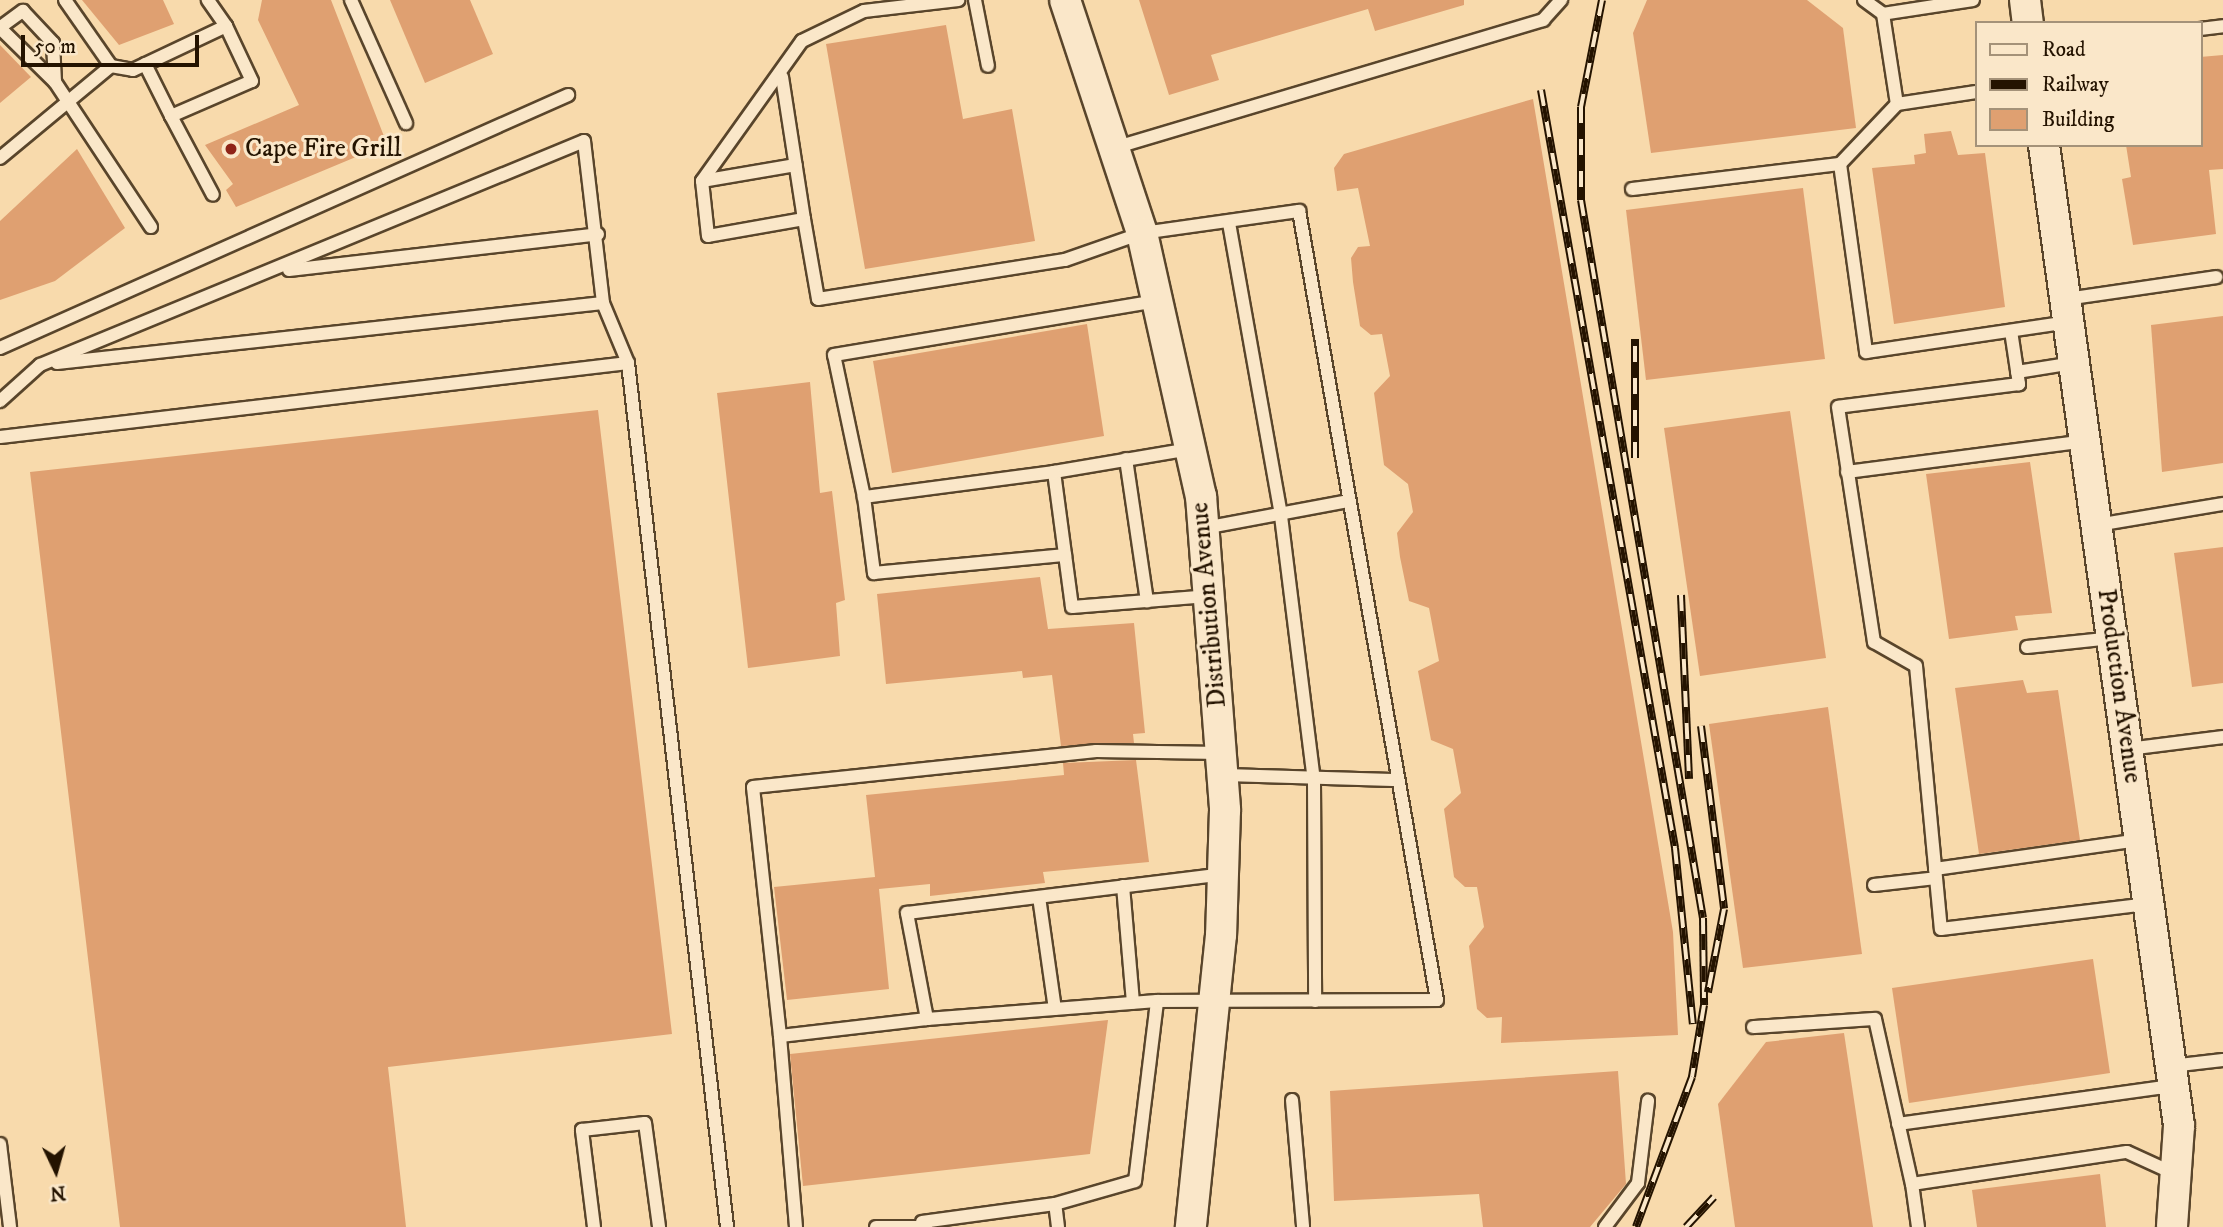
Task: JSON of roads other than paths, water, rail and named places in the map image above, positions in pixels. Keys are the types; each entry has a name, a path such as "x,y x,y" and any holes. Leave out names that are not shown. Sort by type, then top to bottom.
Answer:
{"street":[{"name":"Distribution Avenue","path":"1065,0 1117,147 1142,233 1190,449 1203,528 1222,764 1223,873 1214,1001 1191,1227"},
{"path":"2025,0 2028,21"},
{"name":"Production Avenue","path":"2044,147 2172,1076 2176,1174 2172,1227"}],"lane":[{"path":"65,0 111,66 133,70 226,26"},
{"path":"171,116 252,81 226,26 208,0"},
{"path":"351,0 406,123"},
{"path":"804,219 708,236 702,181 782,77 802,41 864,11 958,0"},
{"path":"975,0 988,66"},
{"path":"1117,147 1543,20 1561,0"},
{"path":"1864,0 1883,15 1897,104"},
{"path":"1883,15 1973,0"},
{"path":"55,82 53,43 23,11 1,27 55,82 151,227"},
{"path":"2202,29 2223,26"},
{"path":"145,64 213,195"},
{"path":"0,158 70,103 111,66"},
{"path":"780,1036 927,1019 1157,1000 1437,1000 1395,780 1299,211 1229,223 1142,233 1065,260 818,299 782,77"},
{"path":"1632,189 1840,164 1897,104 1974,92"},
{"path":"0,348 568,95"},
{"path":"0,401 40,365 584,141 598,234 603,303 628,363 727,1227"},
{"path":"1840,164 1866,352 2011,331 2067,311 2216,277"},
{"path":"702,181 796,165"},
{"path":"1229,223 1281,516 1314,782 1315,1001"},
{"path":"273,271 598,234"},
{"path":"1065,555 874,573 863,497 834,355 1158,301"},
{"path":"40,365 603,303"},
{"path":"2011,331 2019,384 1838,407 1874,642 1916,666 1941,929 2149,904"},
{"path":"0,437 628,363"},
{"path":"2017,372 2075,363"},
{"path":"1847,472 2085,441"},
{"path":"863,497 1054,472 1190,449"},
{"path":"1126,459 1147,601"},
{"path":"1054,472 1072,607 1208,596"},
{"path":"1203,528 1281,516 1348,501"},
{"path":"2097,525 2223,505"},
{"path":"2027,647 2113,638"},
{"path":"2128,749 2223,737"},
{"path":"796,1227 780,1036 753,787 1096,751 1222,764 1314,782 1395,780"},
{"path":"1874,886 2140,840"},
{"path":"927,1019 907,914 1223,873"},
{"path":"1123,886 1133,1003"},
{"path":"1038,897 1055,1009"},
{"path":"876,1227 924,1225 1055,1204 1135,1181 1157,1000"},
{"path":"1753,1027 1875,1019 1912,1184 1918,1227"},
{"path":"1898,1124 2172,1076 2223,1060"},
{"path":"1292,1100 1303,1227"},
{"path":"1605,1227 1638,1183 1648,1101"},
{"path":"594,1227 582,1130 645,1122 659,1227"},
{"path":"0,1144 10,1227"},
{"path":"1912,1184 2127,1152 2176,1174"},
{"path":"1055,1204 1058,1227"}],"railway":[{"path":"1602,0 1581,107 1581,200 1703,918 1704,1005 1692,1077 1636,1227"},
{"path":"1541,90 1675,848 1693,1024"},
{"path":"1635,339 1635,458"},
{"path":"1681,595 1689,779"},
{"path":"1701,726 1724,909 1708,992"},
{"path":"1686,1227 1714,1197"}],"place":[{"name":"Cape Fire Grill","path":"231,149"}]}
